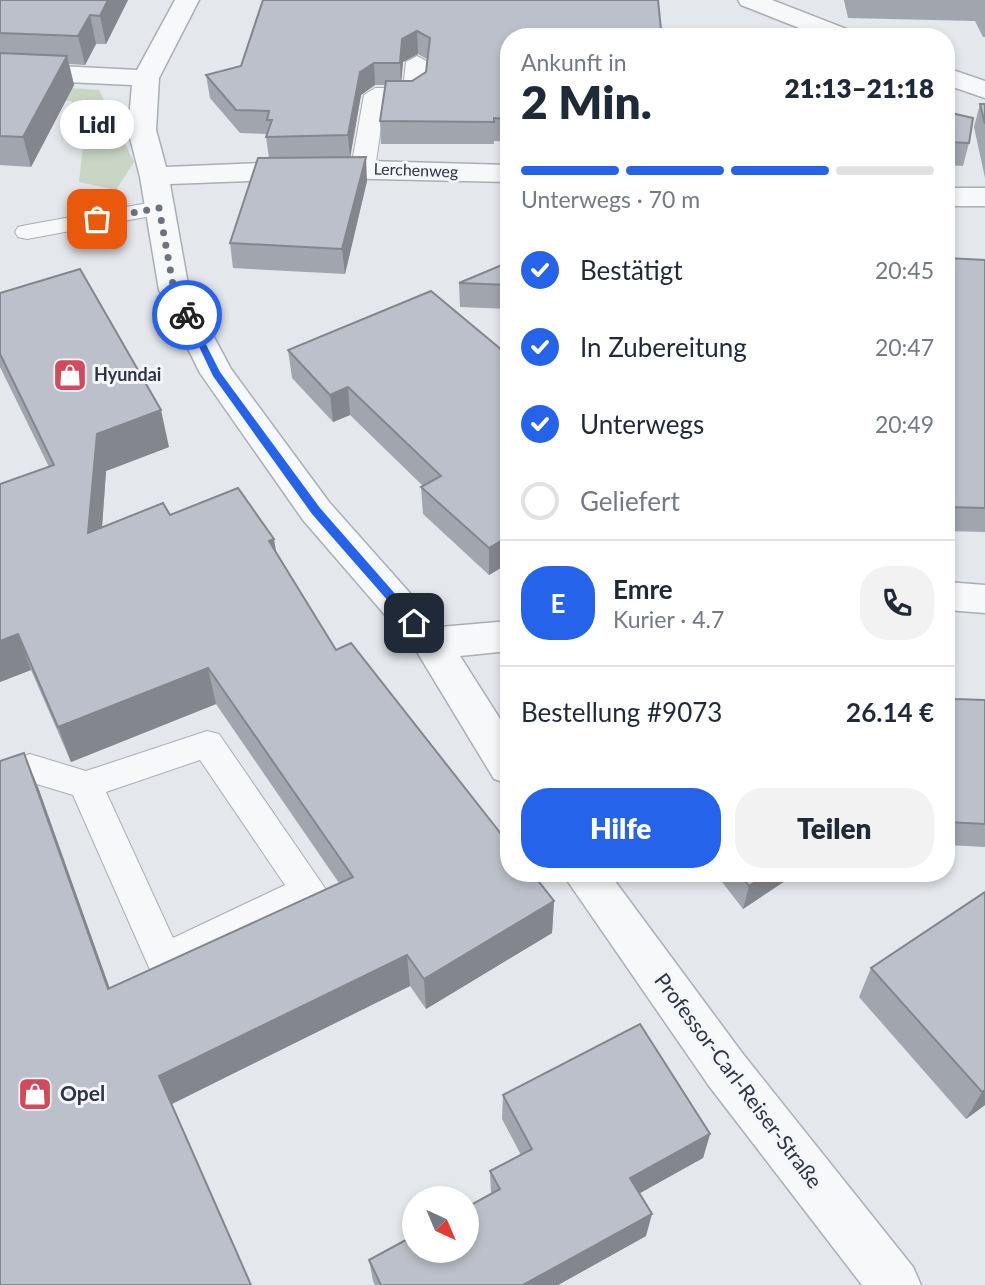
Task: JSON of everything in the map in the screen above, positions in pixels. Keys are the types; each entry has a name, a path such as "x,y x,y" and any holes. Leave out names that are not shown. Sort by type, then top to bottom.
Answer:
{"street":[{"path":"187,0 146,78 142,130 157,193 174,290 216,373 316,511 431,642 500,753"},
{"path":"750,0 822,28"},
{"path":"0,71 146,78"},
{"path":"955,79 985,90"},
{"name":"Lerchenweg","path":"157,193 236,169 363,168 500,173"},
{"path":"955,197 985,197"},
{"path":"955,597 985,599"},
{"path":"431,642 500,638"},
{"name":"Professor-Carl-Reiser-Straße","path":"590,882 726,1070 895,1285"}],"lane":[{"path":"363,168 375,95 413,94 417,62"},
{"path":"27,232 157,193"},
{"path":"0,778 30,768 86,785 207,744 309,891 164,960 86,785"}],"green space":[{"path":"0,83 99,90 134,162 116,190 79,182 84,136 89,123 66,122 72,101 0,96"}],"building":[{"path":"0,0 108,0 100,16 90,15 78,36 0,33"},
{"path":"263,0 658,0 661,28 500,28 500,118 494,118 494,122 380,121 386,81 412,81 426,72 430,38 417,31 402,39 400,63 374,63 360,72 348,135 266,137 272,120 267,120 269,111 236,110 206,75 241,66"},
{"path":"0,53 67,56 23,137 0,136"},
{"path":"980,104 985,104 985,124"},
{"path":"955,114 973,118 969,143 955,142"},
{"path":"366,157 342,249 230,243 258,158"},
{"path":"955,258 985,260 985,508 955,507"},
{"path":"500,266 500,285 459,283"},
{"path":"80,269 161,410 97,434 88,533 163,503 170,515 238,488 274,539 269,541 336,650 351,643 500,833 500,882 539,882 554,901 424,979 407,955 159,1076 251,1285 0,1285 0,761 24,753 108,989 353,877 208,668 58,727 18,634 0,641 0,484 54,465 0,354 0,293"},
{"path":"431,291 500,348 500,541 489,548 421,487 441,476 348,387 330,395 288,350"},
{"path":"955,699 985,700 985,824 955,822"},
{"path":"985,892 985,1090 982,1092 871,968"},
{"path":"640,1024 710,1134 630,1178 652,1214 523,1285 381,1285 369,1260 402,1242 402,1264 480,1264 480,1200 500,1189 490,1171 532,1149 503,1095"}],"way so far":[{"path":"97,219 159,208 169,271 174,290 187,315"}],"place":[{"name":"Lidl","path":"97,219"},
{"name":"Hyundai","path":"70,375"},
{"name":"Opel","path":"35,1094"}],"route":[{"path":"187,315 216,373 316,511 414,623"}]}
